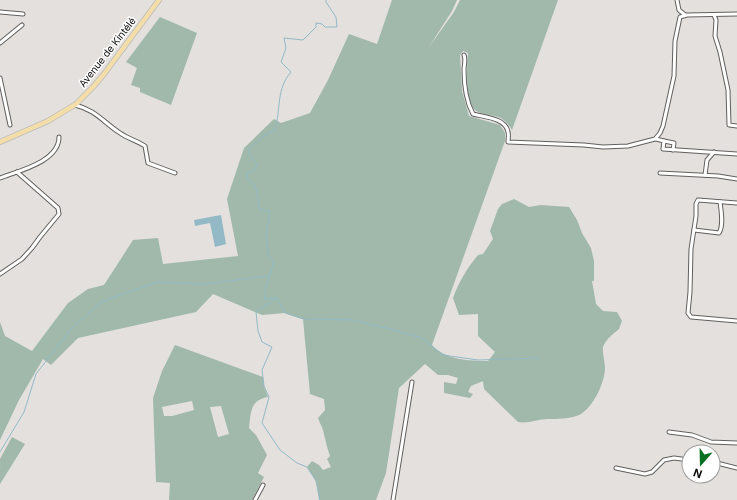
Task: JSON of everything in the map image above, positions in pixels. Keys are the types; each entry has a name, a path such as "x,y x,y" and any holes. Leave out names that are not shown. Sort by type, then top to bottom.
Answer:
{"main road":[{"name":"Avenue de Kintélé","path":"0,142 48,121 75,105 93,88 159,0"}],"street":[{"path":"677,0 679,10 685,15"},
{"path":"0,12 23,14"},
{"path":"656,139 663,126 674,76 677,29 680,17 685,15 737,14"},
{"path":"714,15 716,20 714,36 720,52 728,90 729,125 737,126"},
{"path":"0,43 22,25"},
{"path":"464,55 466,57 464,72 466,93 473,114 497,120 506,126 508,142 614,147 628,146 656,139 674,144 673,150"},
{"path":"0,78 10,125"},
{"path":"75,105 84,107 96,114 120,133 145,146 148,162 175,173"},
{"path":"0,178 38,164 47,158 58,145 59,138"},
{"path":"664,141 664,149 737,154"},
{"path":"705,176 707,160 714,152"},
{"path":"0,274 22,259 60,212 58,208 17,172"},
{"path":"660,174 737,179"},
{"path":"737,203 698,200 696,204 696,216 690,257 689,316 737,322"},
{"path":"694,230 719,233 721,216 720,202"},
{"path":"393,500 412,382"},
{"path":"669,432 688,434 711,442 737,443"},
{"path":"616,468 645,474 652,472 664,460 674,458 681,459"},
{"path":"721,464 737,468"},
{"path":"255,500 263,485"}],"green space":[{"path":"392,0 457,0 452,11 429,47 454,12 460,0 558,0 512,130 501,118 478,112 474,108 470,102 467,85 468,53 463,51 460,55 462,91 469,116 500,125 505,133 505,141 432,345 444,354 458,359 488,361 495,352 478,336 478,314 459,315 453,298 470,265 478,255 483,254 493,239 490,231 498,209 502,204 514,199 529,207 541,205 569,207 591,248 594,261 594,281 592,281 596,304 603,311 617,312 622,321 619,329 604,344 603,352 605,368 603,381 597,395 589,407 579,415 572,417 518,422 484,389 483,381 471,386 468,392 473,394 470,398 444,393 444,382 456,384 458,378 448,375 438,375 425,364 399,388 386,473 376,500 319,500 316,481 307,467 312,461 319,465 323,470 331,467 327,459 330,456 318,418 325,410 324,399 310,394 303,319 285,313 262,315 213,294 196,312 78,338 51,365 43,359 19,400 0,440 0,322 5,336 32,351 68,303 88,289 104,285 133,240 158,238 163,264 238,256 227,199 244,148 274,119 281,123 310,113 328,80 349,34 377,44"},
{"path":"160,17 197,33 171,105 140,92 140,88 131,85 137,68 126,62"},
{"path":"175,345 263,377 264,387 268,397 258,401 252,408 249,428 256,435 267,455 258,473 264,477 252,500 169,500 170,483 156,482 153,398 162,371","holes":["192,401 194,410 172,416 164,416 162,407","221,406 229,434 218,437 210,407"]},
{"path":"12,437 25,444 0,484 0,459"}],"water":[{"path":"221,215 226,244 215,247 210,223 195,226 194,220"}],"waterway":[{"path":"319,500 316,481 307,467 297,463 280,450 262,423 269,397 264,386 262,370 272,347 262,342 258,331 256,312 277,298 265,299 264,294 274,262 269,257 266,235 270,212 259,209 257,192 251,182 247,179 247,172 253,172 257,165 248,150 265,135 275,130 281,92 283,85 291,72 281,62 286,48 284,38 303,40 316,27 316,23 322,24 325,27 337,27 336,17 326,0"},
{"path":"0,452 24,412 36,374 71,329 101,302 157,282 203,284 269,276"},
{"path":"278,299 285,313 303,319 353,320 390,329 422,338 443,355 478,360 539,358"}]}
